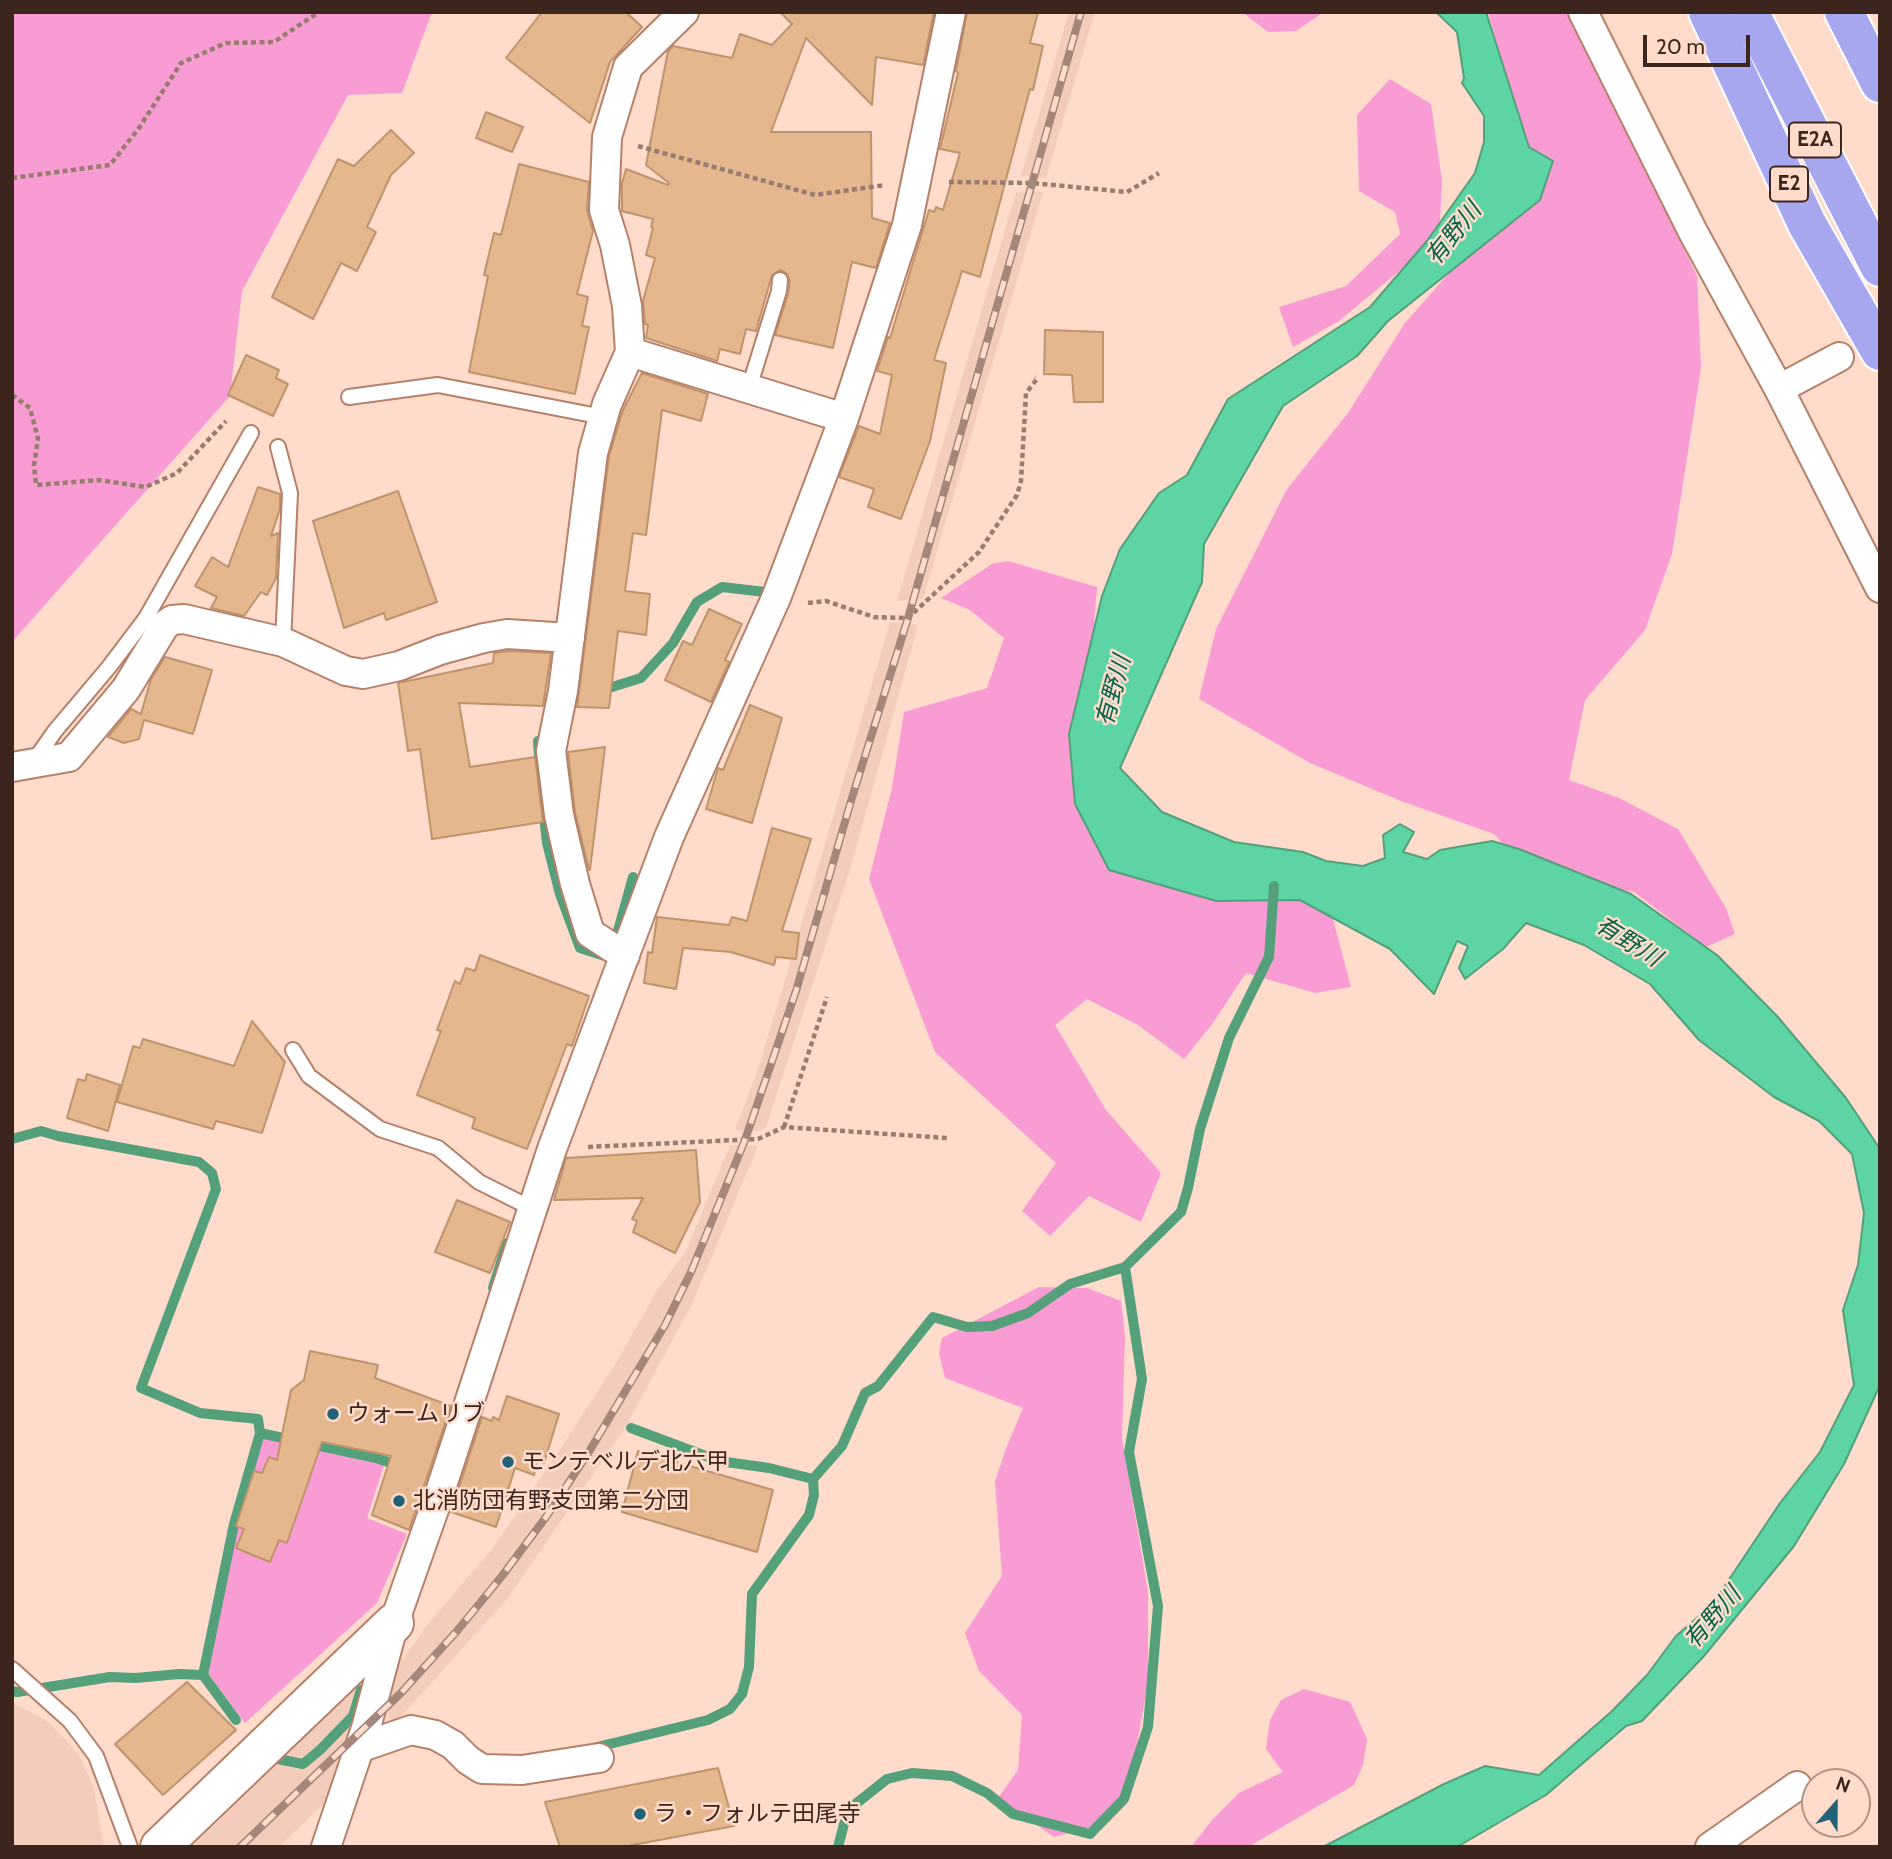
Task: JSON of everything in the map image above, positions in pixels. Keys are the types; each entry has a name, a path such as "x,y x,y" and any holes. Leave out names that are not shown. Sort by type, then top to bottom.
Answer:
{"highway":[{"name":"E2","path":"1708,12 1807,224 1880,351"},
{"name":"E2A","path":"1749,12 1880,267"},
{"path":"1844,12 1880,83"}],"street":[{"path":"625,956 590,933 559,815 551,751 563,691 593,453 603,417 630,352 627,306 615,244 604,211 607,137 628,67 684,12"},
{"path":"326,1847 359,1748 394,1623 438,1499 552,1149 669,837 776,598 845,418 907,225 951,12"},
{"path":"1583,12 1693,232 1779,389 1880,587"},
{"path":"630,352 845,418"},
{"path":"1779,389 1839,356"},
{"path":"22,766 69,757 126,689 164,625 172,621 184,619 283,642 346,671 363,674 398,666 440,650 484,638 508,634 570,638"},
{"path":"159,1847 394,1623"},
{"path":"359,1748 411,1730 435,1735 453,1745 482,1769 522,1770 599,1758"},
{"path":"1710,1847 1797,1786"}],"lane":[{"path":"749,388 780,280"},
{"path":"349,397 438,385 603,417"},
{"path":"22,766 55,731 146,618 251,433"},
{"path":"278,447 290,493 283,642"},
{"path":"293,1050 309,1076 380,1129 438,1148 479,1182 531,1208"},
{"path":"12,1668 70,1721 96,1756 130,1847"}],"path":[{"path":"12,178 110,165 139,128 181,63 226,43 274,42 319,12"},
{"path":"776,598 810,603 826,601 874,617 908,618 979,552 1017,495 1021,481 1026,393 1037,379 1034,377"},
{"path":"12,395 30,408 38,439 34,465 36,485 99,480 146,487 177,473 227,420"},
{"path":"784,1127 827,997"},
{"path":"552,1149 758,1139 784,1127 947,1138"}],"shaded area":[{"path":"12,12 432,12 402,93 348,95 242,291 230,396 12,642"},
{"path":"1069,12 1095,12 1046,178 1021,176"},
{"path":"1242,12 1324,12 1296,31 1268,32"},
{"path":"1488,12 1569,12 1697,276 1701,368 1672,554 1645,630 1585,700 1569,780 1619,798 1678,829 1726,908 1735,934 1706,947 1634,892 1529,874 1494,834 1401,801 1310,763 1199,699 1216,629 1287,489 1348,413 1405,323 1508,206 1504,71"},
{"path":"1390,79 1431,104 1442,181 1439,238 1339,321 1293,347 1279,307 1346,286 1400,234 1395,212 1359,191 1357,115"},
{"path":"1016,192 1043,192 923,599 897,601"},
{"path":"1008,561 1097,587 1080,798 1325,889 1351,987 1315,993 1246,973 1213,1023 1184,1059 1138,1025 1087,999 1055,1025 1106,1110 1161,1173 1141,1222 1089,1196 1050,1236 1022,1211 1056,1163 935,1052 869,879 892,788 904,712 987,688 1004,638 970,610 941,598 992,564"},
{"path":"890,622 918,625 850,870 766,1127 760,1131 735,1130 757,1072"},
{"path":"730,1145 758,1146 692,1304 625,1428 508,1598 396,1722 388,1718 393,1673 427,1625 492,1549 616,1363 657,1290 686,1251"},
{"path":"1039,1287 1087,1288 1121,1301 1125,1336 1122,1438 1148,1592 1148,1681 1131,1780 1104,1824 1054,1837 998,1798 1018,1770 1022,1715 979,1671 965,1633 1002,1576 995,1481 1023,1408 945,1378 939,1353 942,1338"},
{"path":"262,1438 384,1465 367,1518 407,1534 377,1603 245,1723 208,1673 235,1527"},
{"path":"358,1686 364,1689 333,1795 279,1847 192,1847"},
{"path":"1304,1689 1350,1702 1367,1739 1363,1765 1354,1785 1248,1847 1191,1847 1212,1820 1239,1793 1283,1772 1266,1749 1270,1720 1281,1700"},
{"path":"12,1702 49,1722 79,1755 94,1788 104,1847 12,1847"}],"water":[{"name":"有野川","path":"1436,12 1486,12 1529,147 1553,161 1540,200 1388,321 1357,356 1283,406 1204,544 1202,582 1120,768 1162,812 1234,842 1303,852 1326,861 1363,866 1385,858 1383,835 1400,824 1414,832 1403,852 1427,859 1440,850 1492,841 1519,849 1631,894 1717,955 1777,1016 1846,1098 1880,1149 1880,1385 1844,1464 1794,1546 1704,1656 1642,1721 1626,1726 1546,1795 1457,1847 1323,1847 1444,1784 1485,1766 1539,1775 1612,1711 1647,1675 1676,1636 1712,1605 1780,1503 1820,1452 1854,1385 1843,1310 1858,1265 1864,1213 1852,1154 1819,1121 1774,1097 1699,1040 1650,984 1584,945 1526,923 1503,949 1465,979 1459,968 1468,946 1457,941 1434,994 1390,949 1300,900 1216,901 1109,870 1075,804 1069,734 1102,596 1120,549 1159,493 1187,475 1228,399 1370,307 1427,241 1475,173 1484,142 1484,116 1462,83 1464,78 1457,32"}],"building":[{"path":"542,12 626,12 642,27 610,62 590,123 506,58"},
{"path":"780,12 934,12 923,65 876,57 872,105 806,38 771,132 871,132 872,218 890,223 876,268 852,262 833,348 775,335 790,281 786,273 780,270 772,275 756,331 746,329 740,354 720,349 717,361 646,338 648,325 645,324 643,301 655,258 646,255 653,219 622,211 622,183 626,169 668,185 669,183 646,165 668,51 673,46 732,58 740,34 772,45 792,24"},
{"path":"967,12 1038,12 1030,43 1043,46 980,277 962,271 934,360 946,363 930,441 901,519 868,507 874,489 839,477 859,426 880,434 892,375 877,371 888,337 890,338 929,210 934,212 936,207 943,210 960,153 940,149 958,73 956,71"},
{"path":"486,112 523,127 512,152 476,138"},
{"path":"391,130 414,153 391,175 367,227 376,232 357,271 341,263 313,319 272,297 338,159 354,166"},
{"path":"519,164 589,182 587,210 593,231 577,294 588,297 582,326 589,327 575,394 469,372 488,276 484,275 494,233 501,235"},
{"path":"1045,330 1103,332 1103,402 1074,402 1072,375 1044,374"},
{"path":"246,355 279,370 276,378 288,384 273,416 228,395"},
{"path":"642,373 708,394 701,421 662,410 646,535 633,533 625,591 650,594 646,635 618,631 609,708 577,707 609,456 623,410"},
{"path":"258,487 280,494 280,509 271,536 278,533 276,578 267,595 261,592 244,616 211,608 217,597 195,586 212,557 228,567"},
{"path":"398,491 437,602 386,620 384,613 344,628 313,521"},
{"path":"709,609 742,624 725,660 729,662 711,702 665,680 683,641 692,645"},
{"path":"494,653 551,653 543,706 459,703 470,767 535,757 543,822 432,839 420,749 408,751 398,683 493,663"},
{"path":"165,657 212,670 193,734 144,720 139,739 124,743 108,737 131,709 141,714 151,679"},
{"path":"750,705 782,718 752,823 706,809 718,768 723,770"},
{"path":"605,747 589,870 575,812 568,752"},
{"path":"772,828 811,839 782,931 799,933 796,959 776,957 774,965 731,952 683,948 676,989 644,983 657,917 729,925 732,917 747,921"},
{"path":"480,955 589,996 572,1046 567,1044 527,1149 472,1128 475,1118 417,1095 441,1031 437,1030 455,981 460,984 466,968 475,971"},
{"path":"252,1021 285,1062 262,1133 216,1121 213,1129 117,1102 133,1046 140,1048 143,1039 234,1066"},
{"path":"87,1074 120,1085 108,1131 67,1118 78,1079 85,1081"},
{"path":"696,1150 700,1202 675,1253 633,1232 637,1221 632,1219 643,1198 554,1200 566,1158"},
{"path":"457,1200 510,1222 490,1273 435,1252"},
{"path":"310,1351 378,1365 375,1378 451,1406 409,1530 372,1515 391,1456 322,1442 287,1543 279,1540 270,1562 236,1548 244,1529 236,1526 254,1471 262,1473 269,1457 277,1460 291,1390 304,1380"},
{"name":"モンテベルデ北六甲","path":"507,1396 559,1414 544,1463 537,1461 534,1475 515,1468 496,1527 451,1512 482,1417 492,1421 493,1417 499,1420"},
{"path":"638,1451 773,1490 757,1552 622,1512"},
{"path":"187,1682 236,1730 163,1795 115,1744"},
{"name":"ラ・フォルテ田尾寺","path":"718,1768 734,1826 622,1847 560,1847 545,1802"}],"waterway":[{"path":"580,648 580,659 592,676 612,687 641,678 673,643 697,602 722,587 765,592"},
{"path":"538,741 547,843 560,894 580,948 608,957"},
{"path":"614,945 633,877"},
{"path":"631,1428 719,1461 769,1468 813,1479 842,1446 865,1393 878,1386 933,1317 967,1327 992,1326 1028,1313 1070,1284 1125,1267 1181,1212 1200,1129 1229,1038 1269,957 1274,886"},
{"path":"12,1139 41,1131 199,1162 212,1173 216,1189 141,1388 200,1413 258,1419 260,1433 234,1524 203,1675 236,1720"},
{"path":"493,1288 507,1243"},
{"path":"838,1847 844,1824 853,1806 887,1779 912,1773 952,1776 987,1793 1013,1814 1090,1834 1124,1799 1148,1727 1158,1606 1129,1452 1142,1379 1125,1267"},
{"path":"260,1433 376,1458 400,1466"},
{"path":"593,1748 708,1720 730,1709 742,1694 749,1667 752,1594 809,1515 814,1495 813,1479"},
{"path":"12,1691 110,1677 203,1675"},
{"path":"278,1759 303,1764 320,1750 353,1716 361,1690"}],"railway":[{"path":"240,1847 401,1693 502,1576 587,1455 665,1325 691,1272 745,1140 796,991 908,618 1081,12"}],"place":[{"name":"ウォームリブ","path":"333,1414"},
{"name":"モンテベルデ北六甲","path":"508,1462"},
{"name":"北消防団有野支団第二分団","path":"399,1501"},
{"name":"ラ・フォルテ田尾寺","path":"640,1814"}]}
